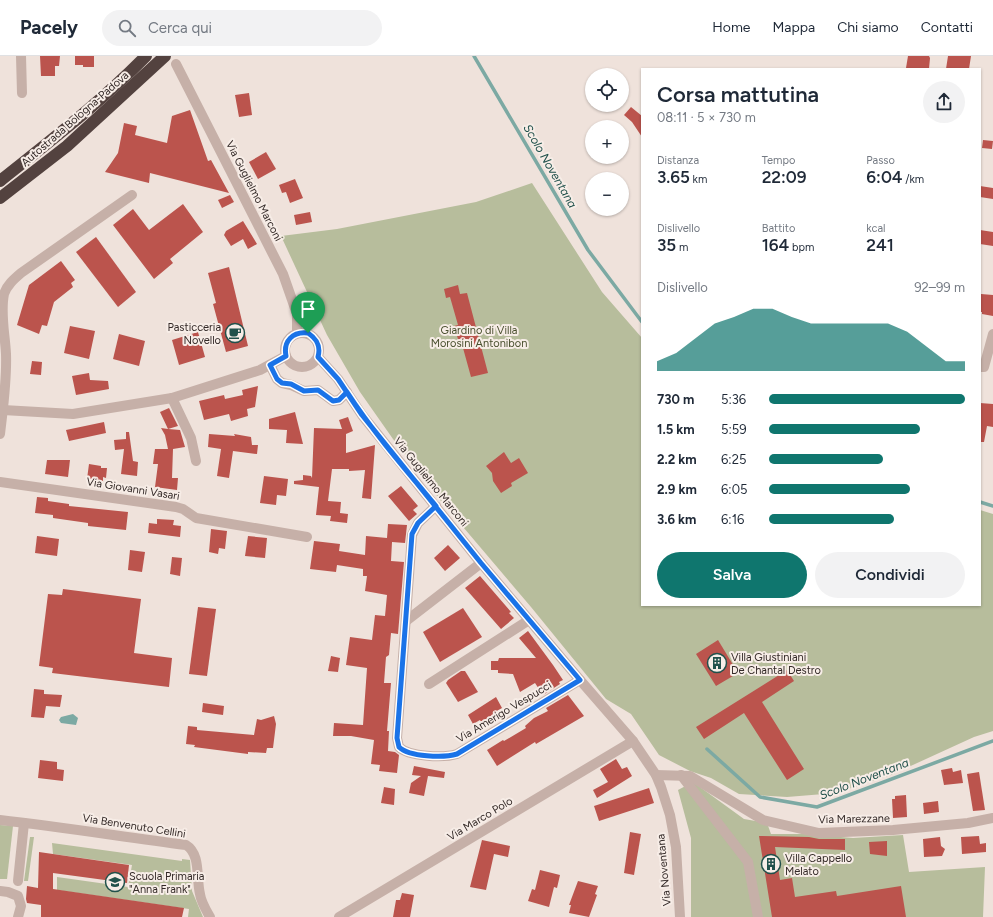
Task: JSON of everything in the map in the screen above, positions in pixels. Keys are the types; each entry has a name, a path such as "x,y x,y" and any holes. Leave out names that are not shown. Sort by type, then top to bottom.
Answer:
{"highway":[{"name":"Autostrada Bologna-Padova","path":"0,181 59,135 132,71 146,56"},
{"name":"Autostrada Bologna-Padova","path":"0,198 67,146 165,56"}],"street":[{"path":"21,56 22,93"},
{"name":"Via Guglielmo Marconi","path":"176,64 283,274 297,314 297,333"},
{"path":"0,434 6,355 3,323 0,316 4,295 8,285 21,273 132,195"},
{"path":"297,333 308,333 313,336 319,346 318,357 310,365 305,367 294,365 286,356 285,350 288,340 297,333"},
{"path":"981,367 984,367 993,334"},
{"path":"3,410 73,414 172,398 241,377 270,365 286,356"},
{"name":"Via Guglielmo Marconi","path":"318,357 338,379 362,415 481,563 633,741 656,775"},
{"path":"270,365 277,379 282,383 291,384 304,391 318,390 333,401 339,400 347,392"},
{"path":"172,398 191,438 196,460"},
{"name":"Via Giovanni Vasari","path":"0,482 176,506 196,518 307,537"},
{"name":"Via Amerigo Vespucci","path":"436,506 418,523 412,534 397,738 399,747 402,750 438,757 457,754 580,680"},
{"path":"406,621 481,563"},
{"path":"429,684 529,620"},
{"name":"Via Marco Polo","path":"339,917 633,741"},
{"name":"Via Marezzane","path":"656,775 690,776 763,820 819,833 893,830 968,823 993,818"},
{"name":"Via Noventana","path":"656,775 670,815 676,847 680,917"},
{"path":"681,775 748,862 758,917"},
{"name":"Via Benvenuto Cellini","path":"0,820 24,822 186,845 194,852 200,896 210,917"},
{"path":"18,880 24,822"},
{"path":"0,891 18,896 21,906 18,917"}],"green space":[{"name":"Giardino di Villa Morosini Antonibon","path":"532,183 602,292 641,337 641,606 981,606 981,510 993,514 993,731 974,737 891,775 836,793 787,797 739,794 711,778 690,771 659,755 631,714 606,699 531,607 441,501 393,439 360,392 327,335 281,236 337,229 476,202"},
{"path":"693,782 744,819 767,823 771,834 804,834 853,838 903,835 909,872 985,867 983,917 691,917 691,838 678,790"},
{"path":"0,825 13,826 7,879 0,879"},
{"path":"30,837 34,837 28,881 24,881"},
{"path":"52,843 182,861 182,859 190,860 192,891 203,917 188,917 189,909 57,890 57,877 128,887 132,865 53,854"}],"water":[{"path":"73,714 78,718 76,725 61,723 59,720 61,717"}],"building":[{"path":"40,56 60,56 59,66 55,66 55,76 41,76"},
{"path":"75,56 94,56 94,67 75,65"},
{"path":"908,56 929,56 930,58 929,68 906,68"},
{"path":"948,56 971,56 969,68 946,68"},
{"path":"249,93 252,115 239,117 235,95"},
{"path":"631,107 641,115 641,136 632,122 624,115 627,112 629,112"},
{"path":"190,110 208,161 211,160 229,193 150,173 149,183 105,172 118,153 124,123 137,126 135,135 167,143 172,116"},
{"path":"983,140 993,141 992,149 982,148"},
{"path":"266,152 276,169 258,179 249,162"},
{"path":"295,179 303,198 290,203 286,192 282,193 279,185"},
{"path":"981,186 993,188 993,199 981,197"},
{"path":"230,195 234,202 222,208 218,200"},
{"path":"183,204 203,232 170,259 173,263 154,279 113,225 133,209 149,230"},
{"path":"310,212 312,222 296,225 294,215"},
{"path":"243,221 257,244 248,249 243,239 231,246 224,235 226,231"},
{"path":"981,230 993,232 993,246 981,244"},
{"path":"96,237 136,292 118,307 76,252"},
{"path":"61,261 75,280 71,283 73,287 54,302 47,326 42,325 39,334 17,325 29,285"},
{"path":"229,267 248,346 226,352 213,304 216,303 208,273"},
{"path":"458,285 460,294 467,293 488,373 471,377 463,348 461,349 454,326 458,325 450,297 446,298 444,289"},
{"path":"981,294 993,295 993,316 982,314"},
{"path":"70,326 95,331 89,359 64,353"},
{"path":"198,332 205,357 179,365 172,340"},
{"path":"119,334 145,341 139,366 113,359"},
{"path":"32,361 42,362 41,375 30,374"},
{"path":"89,373 90,380 108,381 109,389 76,395 72,376"},
{"path":"258,386 255,407 247,409 248,416 231,421 229,414 204,420 199,401 224,395 225,399 243,395 242,390"},
{"path":"981,403 993,404 993,427 987,426 984,442 981,442"},
{"path":"169,408 178,426 168,429 160,412"},
{"path":"295,412 303,444 286,443 287,430 269,429 269,419"},
{"path":"348,417 353,431 346,434 346,453 375,445 371,499 362,498 365,470 349,471 349,469 332,469 328,501 341,502 340,513 348,514 347,523 330,521 331,516 316,515 319,487 294,484 294,481 303,480 303,475 311,476 312,478 314,428 342,429 339,420"},
{"path":"104,422 106,433 69,441 66,430"},
{"path":"161,428 180,430 185,447 173,449 172,478 178,478 177,490 155,487 158,464 153,464 155,449 168,449 165,435"},
{"path":"126,432 129,432 133,461 138,462 137,476 121,474 124,449 115,450 114,440 126,439"},
{"path":"209,434 235,436 234,434 251,437 252,445 258,445 257,454 233,451 229,478 217,476 221,449 208,447"},
{"path":"504,452 511,463 519,458 528,473 511,483 512,486 501,493 493,481 492,473 486,466"},
{"path":"47,460 70,460 68,477 45,474"},
{"path":"89,464 101,466 101,468 107,468 106,478 103,477 103,481 87,479"},
{"path":"264,476 288,479 286,496 277,495 276,505 260,503"},
{"path":"401,486 418,506 413,510 417,514 409,521 388,496"},
{"path":"37,497 48,498 48,501 69,504 69,506 128,512 126,530 88,526 88,523 53,518 53,515 35,513"},
{"path":"157,519 174,520 173,525 181,526 180,537 148,533 149,523 157,524"},
{"path":"388,524 407,525 405,543 392,542 391,561 404,562 398,634 391,633 389,655 386,657 384,683 391,683 387,731 389,731 388,751 395,752 399,755 397,773 379,771 380,765 371,764 374,740 351,736 333,736 334,723 363,725 367,668 346,665 350,637 372,640 375,615 385,616 387,595 365,591 367,576 363,576 363,569 337,565 336,572 310,569 314,541 340,544 339,551 365,555 366,536 387,538"},
{"path":"211,529 227,531 225,549 219,548 218,554 209,552"},
{"path":"37,536 59,539 57,556 35,553"},
{"path":"248,536 267,538 265,558 245,556"},
{"path":"448,545 460,558 445,571 434,558"},
{"path":"130,550 145,552 142,572 128,570"},
{"path":"172,557 182,558 180,576 170,574"},
{"path":"480,576 511,612 509,613 514,618 501,629 465,588"},
{"path":"63,589 141,599 134,653 172,658 169,687 52,673 53,668 39,666 48,594 62,595"},
{"path":"198,607 216,609 207,676 189,674"},
{"path":"463,608 482,637 440,662 423,632"},
{"path":"528,631 563,680 559,682 560,684 543,695 535,683 520,692 513,674 498,673 498,670 491,670 491,661 498,661 499,658 536,658 519,638"},
{"name":"Villa Giustiniani De Chantal Destro","path":"718,640 738,673 716,686 696,654"},
{"path":"331,656 340,658 338,672 328,671"},
{"path":"787,670 794,681 762,702 804,769 787,780 744,713 704,739 696,727"},
{"path":"461,671 465,671 478,692 458,702 446,683"},
{"path":"34,689 44,690 44,694 62,695 60,707 46,706 44,718 31,717"},
{"path":"568,695 584,716 536,744 535,742 497,766 487,750 526,728 525,726 534,718 548,711 546,708"},
{"path":"496,697 502,708 493,713 495,716 482,724 480,720 473,724 468,715"},
{"path":"203,703 224,706 223,715 202,712"},
{"path":"274,716 276,724 273,748 267,748 266,753 248,752 248,754 194,747 195,745 186,744 188,726 197,727 197,730 254,735 257,719 261,720"},
{"path":"616,759 622,769 627,767 632,776 597,798 593,790 608,782 600,769"},
{"path":"40,760 57,762 57,769 64,770 63,781 38,778"},
{"path":"414,766 445,772 444,778 428,776 424,796 409,793 411,783 421,776 412,775"},
{"path":"952,768 953,772 961,770 963,783 944,785 941,770"},
{"path":"979,772 985,810 973,811 967,774"},
{"path":"384,787 395,789 394,805 381,803"},
{"path":"649,788 654,803 599,821 594,806"},
{"path":"906,795 907,817 893,818 892,799 895,799 895,796"},
{"path":"938,801 939,812 924,814 923,803"},
{"path":"630,832 641,834 634,875 624,873"},
{"path":"759,836 845,839 845,850 775,847 780,880 792,878 795,897 836,891 837,896 901,886 906,917 772,917"},
{"path":"979,836 980,844 986,843 986,852 962,854 961,837"},
{"path":"940,837 941,846 945,849 942,856 924,857 923,839"},
{"path":"482,840 510,846 508,857 494,854 486,890 470,887"},
{"path":"887,841 887,856 870,854 869,842"},
{"path":"39,852 129,865 127,883 53,873 53,889 184,908 182,917 41,917 41,905 27,903 26,899 27,886 38,888"},
{"path":"540,870 560,875 557,888 554,887 549,907 528,901 532,889 535,890"},
{"path":"578,881 598,886 595,894 597,895 589,917 569,913 571,905 569,905"},
{"path":"402,893 414,895 410,917 393,917 396,900 400,900"}],"waterway":[{"name":"Scolo Noventana","path":"474,56 588,250 641,321"},
{"name":"Scolo Noventana","path":"981,502 993,506"},
{"name":"Scolo Noventana","path":"707,749 760,797 817,807 993,741"}],"place":[{"name":"Pasticceria Novello","path":"235,333"},
{"name":"Villa Giustiniani De Chantal Destro","path":"717,663"},
{"name":"Villa Cappello Melato","path":"771,864"},
{"name":"Scuola Primaria \"Anna Frank\"","path":"115,882"}],"route":[{"path":"308,333 297,333 292,336 286,345 286,356 270,365 277,379 282,383 291,384 304,391 321,391 333,401 339,400 347,392 362,415 399,461 436,506 418,523 412,534 397,738 399,747 406,752 438,757 457,754 580,680 481,563 436,506 362,415 347,392 338,379 318,357 320,351 317,340 308,333"}]}
